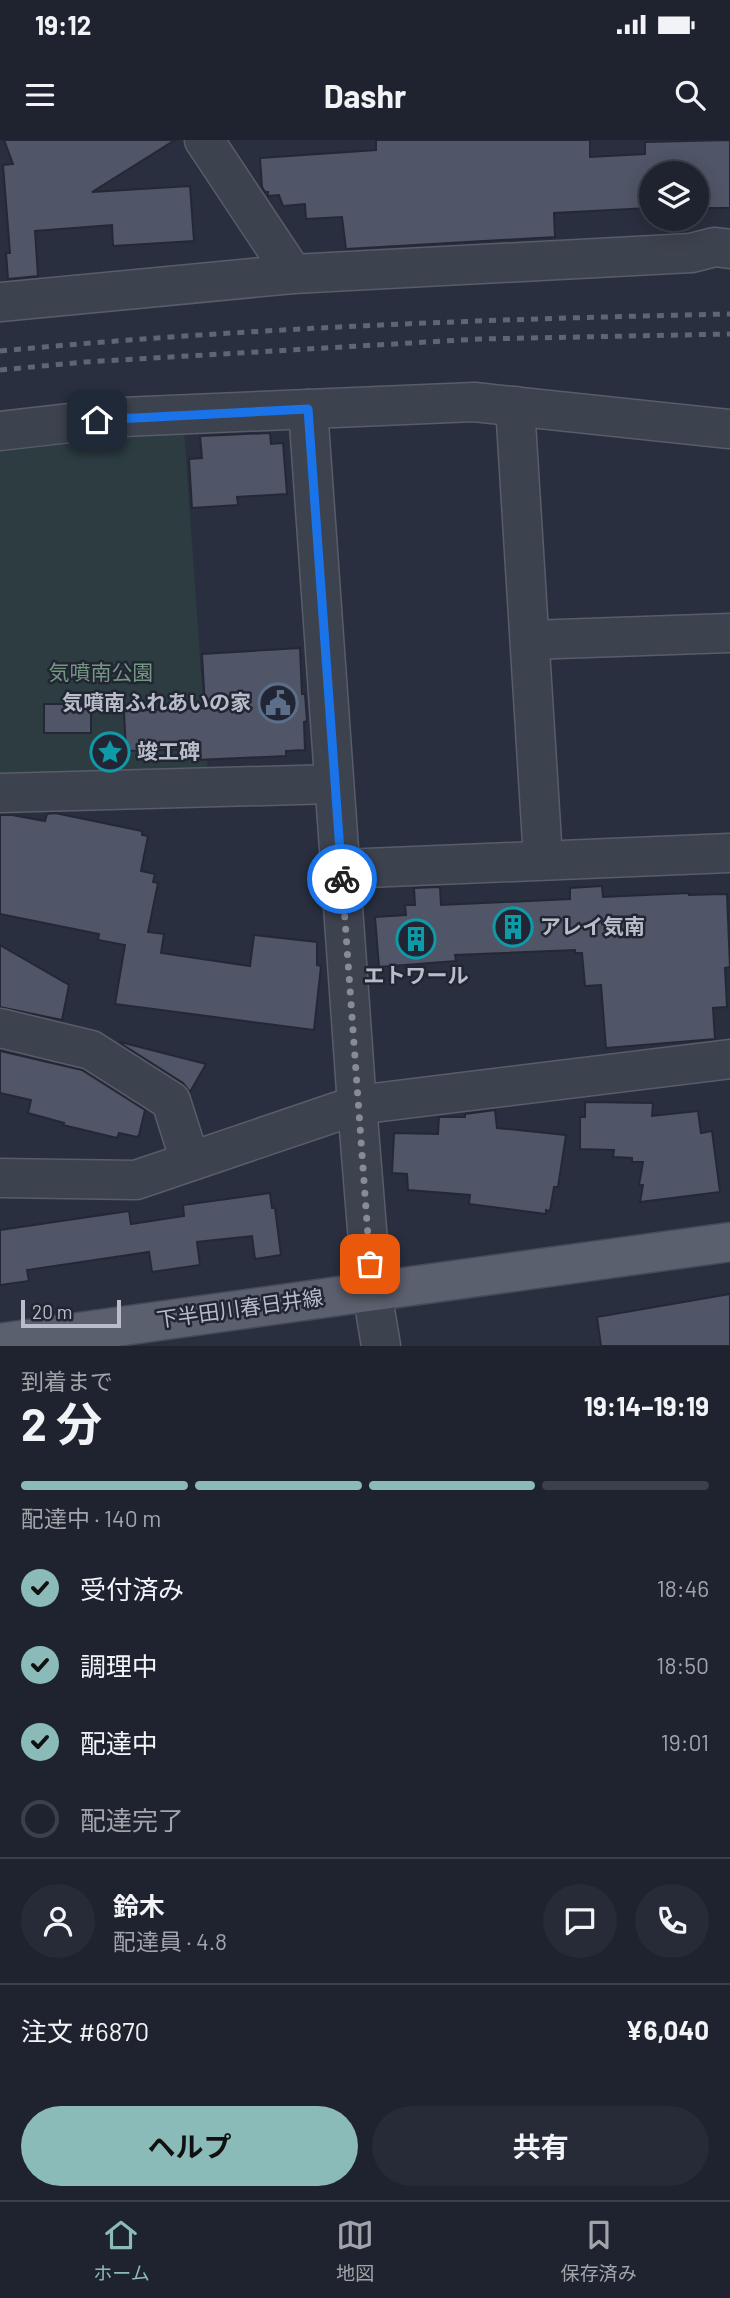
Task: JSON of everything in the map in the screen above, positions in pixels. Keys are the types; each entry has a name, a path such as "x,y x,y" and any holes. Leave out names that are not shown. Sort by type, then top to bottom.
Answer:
{"main road":[{"name":"下半田川春日井線","path":"0,1343 730,1242"}],"street":[{"path":"204,140 293,275"},
{"path":"0,302 293,275 691,253 715,247 730,249"},
{"path":"0,431 122,418 474,402 730,429"},
{"path":"515,406 543,859"},
{"path":"308,409 357,1105 372,1291 381,1346"},
{"path":"530,640 730,633"},
{"path":"0,793 334,784"},
{"path":"342,869 730,853"},
{"path":"0,1028 91,1050 171,1101 190,1161"},
{"path":"0,1178 136,1180 357,1105 730,1059"}],"green space":[{"name":"気噴南公園","path":"184,429 208,772 0,777 0,447"}],"building":[{"path":"4,140 175,140 92,192 190,186 194,241 113,246 112,225 35,231 38,276 8,279 6,253 10,253 3,165 13,164"},
{"path":"376,140 590,140 590,157 645,154 645,142 730,140 730,208 709,208 709,161 639,161 639,208 554,213 555,237 346,249 342,217 306,219 305,204 283,206 279,195 268,196 268,192 262,187 260,158 376,150"},
{"path":"270,433 271,444 283,443 287,494 237,497 238,505 192,508 189,459 202,458 200,436"},
{"path":"300,648 302,694 305,694 307,721 304,722 305,750 286,751 286,756 197,760 196,749 126,751 124,711 205,708 202,654"},
{"path":"44,704 91,704 91,733 44,733"},
{"path":"55,813 142,831 142,835 148,836 141,871 155,874 153,882 158,883 148,932 164,934 161,953 250,966 254,935 317,942 317,965 321,966 314,1030 115,1004 125,945 98,940 99,934 0,914 0,815 45,821 47,814"},
{"path":"602,886 603,897 727,894 730,967 725,968 727,1007 713,1008 715,1039 606,1048 601,985 585,986 582,953 575,953 575,950 455,955 456,961 379,967 375,917 406,915 405,905 415,905 414,888 440,887 441,905 570,899 570,888"},
{"path":"0,945 69,985 62,1020 0,1007"},
{"path":"120,1043 206,1064 190,1092 183,1083"},
{"path":"0,1051 82,1070 145,1110 139,1135 137,1137 119,1133 117,1138 28,1113 31,1100 0,1093"},
{"path":"585,1102 653,1103 652,1116 698,1111 701,1133 712,1131 720,1192 640,1202 643,1185 639,1185 643,1162 632,1162 632,1158 613,1157 614,1150 580,1149 580,1117 585,1117"},
{"path":"495,1110 497,1128 566,1135 558,1187 554,1187 550,1211 546,1210 546,1214 469,1204 470,1195 408,1190 407,1174 392,1173 394,1133 438,1134 439,1117 465,1117 465,1114"},
{"path":"270,1193 272,1208 275,1208 281,1255 255,1259 252,1236 197,1242 200,1265 152,1272 149,1252 27,1270 29,1281 0,1285 0,1230 129,1211 131,1224 184,1216 183,1205"},
{"path":"730,1294 730,1346 601,1346 597,1317"}],"railway":[{"path":"0,351 182,336 365,326 730,314"},
{"path":"0,370 85,362 479,339 730,334"}],"way so far":[{"path":"342,879 370,1264"}],"place":[{"name":"気噴南ふれあいの家","path":"278,703"},
{"name":"竣工碑","path":"110,752"},
{"name":"アレイ気南","path":"513,927"},
{"name":"エトワール","path":"416,939"}],"route":[{"path":"97,420 308,409 342,879"}]}
